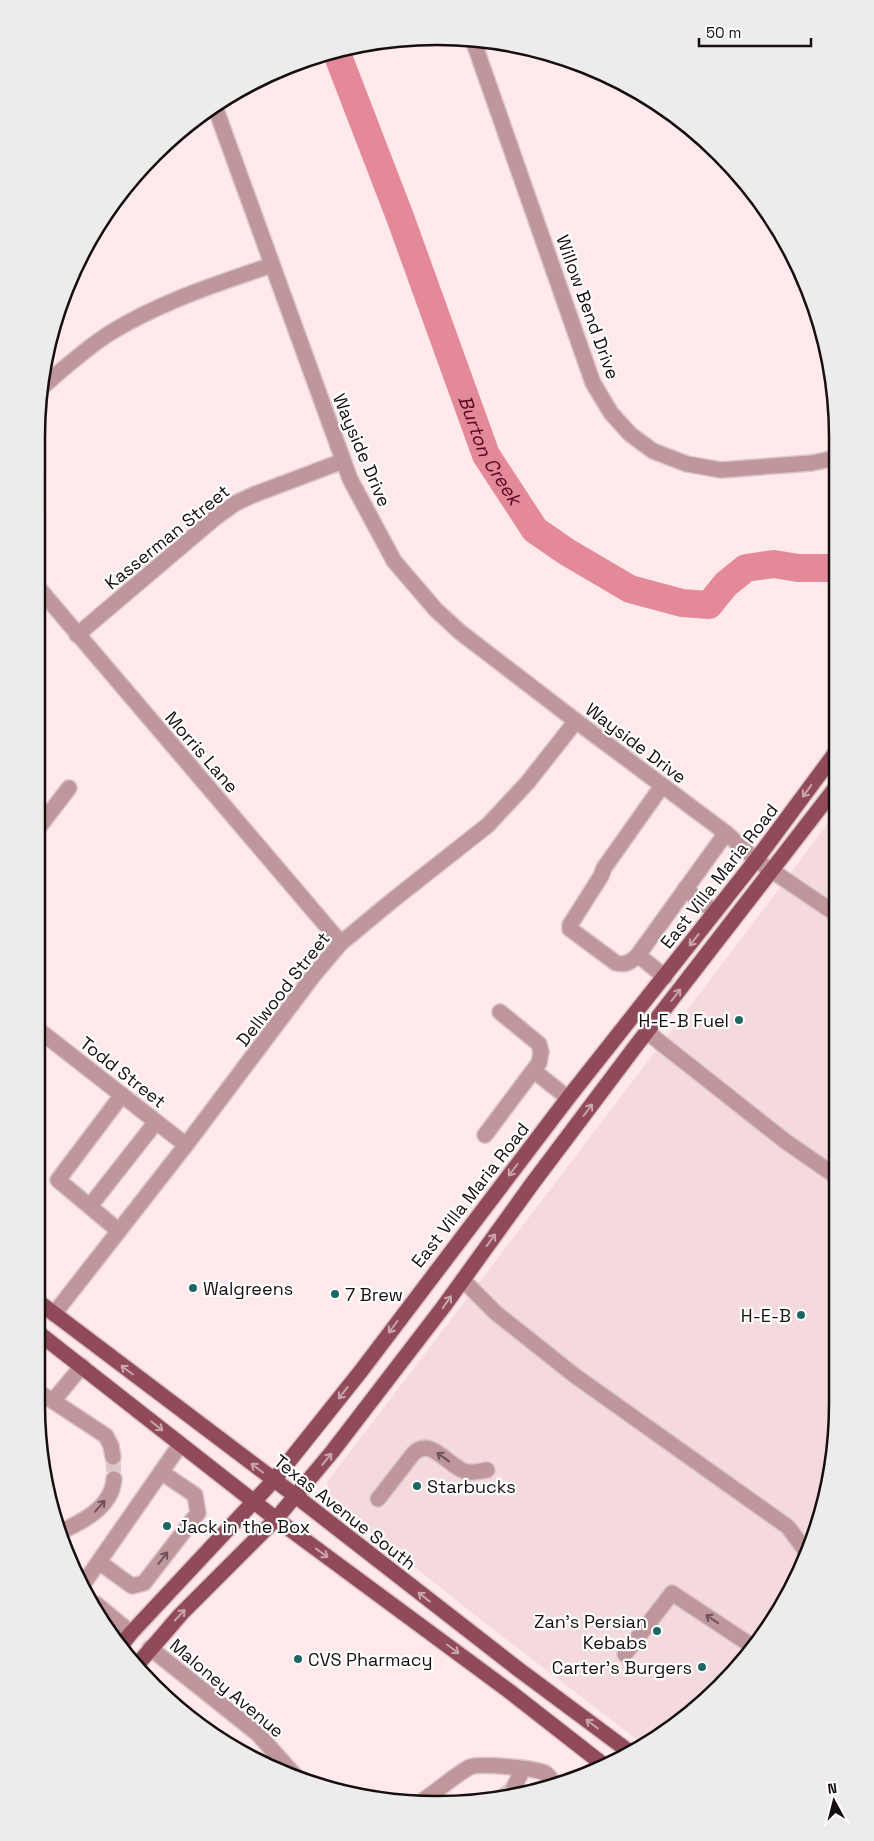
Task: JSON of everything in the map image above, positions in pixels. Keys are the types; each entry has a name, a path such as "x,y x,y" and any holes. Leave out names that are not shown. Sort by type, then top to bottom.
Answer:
{"main road":[{"name":"East Villa Maria Road","path":"125,1641 256,1502 274,1480 361,1371 568,1098 756,860 829,761"},
{"path":"141,1660 181,1614 276,1519 383,1388 647,1032 829,796"},
{"name":"Texas Avenue South","path":"45,1307 296,1496 518,1669 624,1748"},
{"path":"45,1339 276,1519 509,1691 599,1761"}],"street":[{"name":"Willow Bend Drive","path":"475,47 593,383 611,414 630,434 653,451 687,464 721,470 812,463 829,459"},
{"name":"Wayside Drive","path":"217,112 343,461 360,500 394,561 436,610 460,632 726,833 756,860 829,909"},
{"path":"49,382 110,334 150,312 188,294 272,265"},
{"name":"Kasserman Street","path":"77,635 208,524 236,503 343,461"},
{"name":"Morris Lane","path":"45,597 341,943"},
{"name":"Dellwood Street","path":"54,1314 186,1145 313,976 341,943 488,825 528,782 576,721"},
{"path":"662,786 604,868 602,876 570,925 570,929 616,963 630,963 638,955 726,833"},
{"path":"45,819 68,788"},
{"path":"685,890 715,912"},
{"path":"638,955 665,977"},
{"path":"485,1136 534,1071 541,1058 539,1044 500,1012"},
{"path":"647,1032 785,1141 829,1171"},
{"name":"Todd Street","path":"45,1035 186,1145"},
{"path":"534,1071 568,1098"},
{"path":"119,1231 58,1180 122,1095"},
{"path":"90,1206 156,1122"},
{"path":"463,1280 496,1313 574,1375 788,1528 802,1546"},
{"path":"53,1401 82,1366"},
{"path":"45,1396 106,1436 111,1446 113,1457"},
{"path":"86,1580 180,1445"},
{"path":"378,1499 413,1454 422,1448 432,1449 465,1471 487,1470"},
{"path":"99,1562 132,1586 144,1583 198,1513 195,1495 161,1472"},
{"path":"66,1529 90,1517 107,1498 114,1479"},
{"path":"626,1654 672,1592 748,1643"},
{"path":"105,1611 131,1633"},
{"name":"Maloney Avenue","path":"150,1648 258,1734 286,1766"},
{"path":"430,1796 471,1767 495,1766 523,1769 544,1773 550,1779"},
{"path":"514,1787 523,1769"}],"shaded area":[{"path":"829,821 829,1404 826,1455 816,1505 799,1554 789,1577 763,1622 732,1662 695,1699 676,1715 638,1740 490,1627 331,1500 327,1482"}],"waterway":[{"name":"Burton Creek","path":"339,57 400,217 486,455 535,530 567,552 630,589 682,603 709,605 726,584 746,568 774,564 798,568 829,568"}],"tunnel":[{"path":"113,1457 114,1479"}],"place":[{"name":"H-E-B Fuel","path":"739,1020"},
{"name":"Walgreens","path":"193,1288"},
{"name":"7 Brew","path":"335,1294"},
{"name":"H-E-B","path":"801,1315"},
{"name":"Starbucks","path":"417,1486"},
{"name":"Jack in the Box","path":"167,1526"},
{"name":"Zan's Persian Kebabs","path":"657,1631"},
{"name":"CVS Pharmacy","path":"298,1659"},
{"name":"Carter's Burgers","path":"702,1667"}]}
